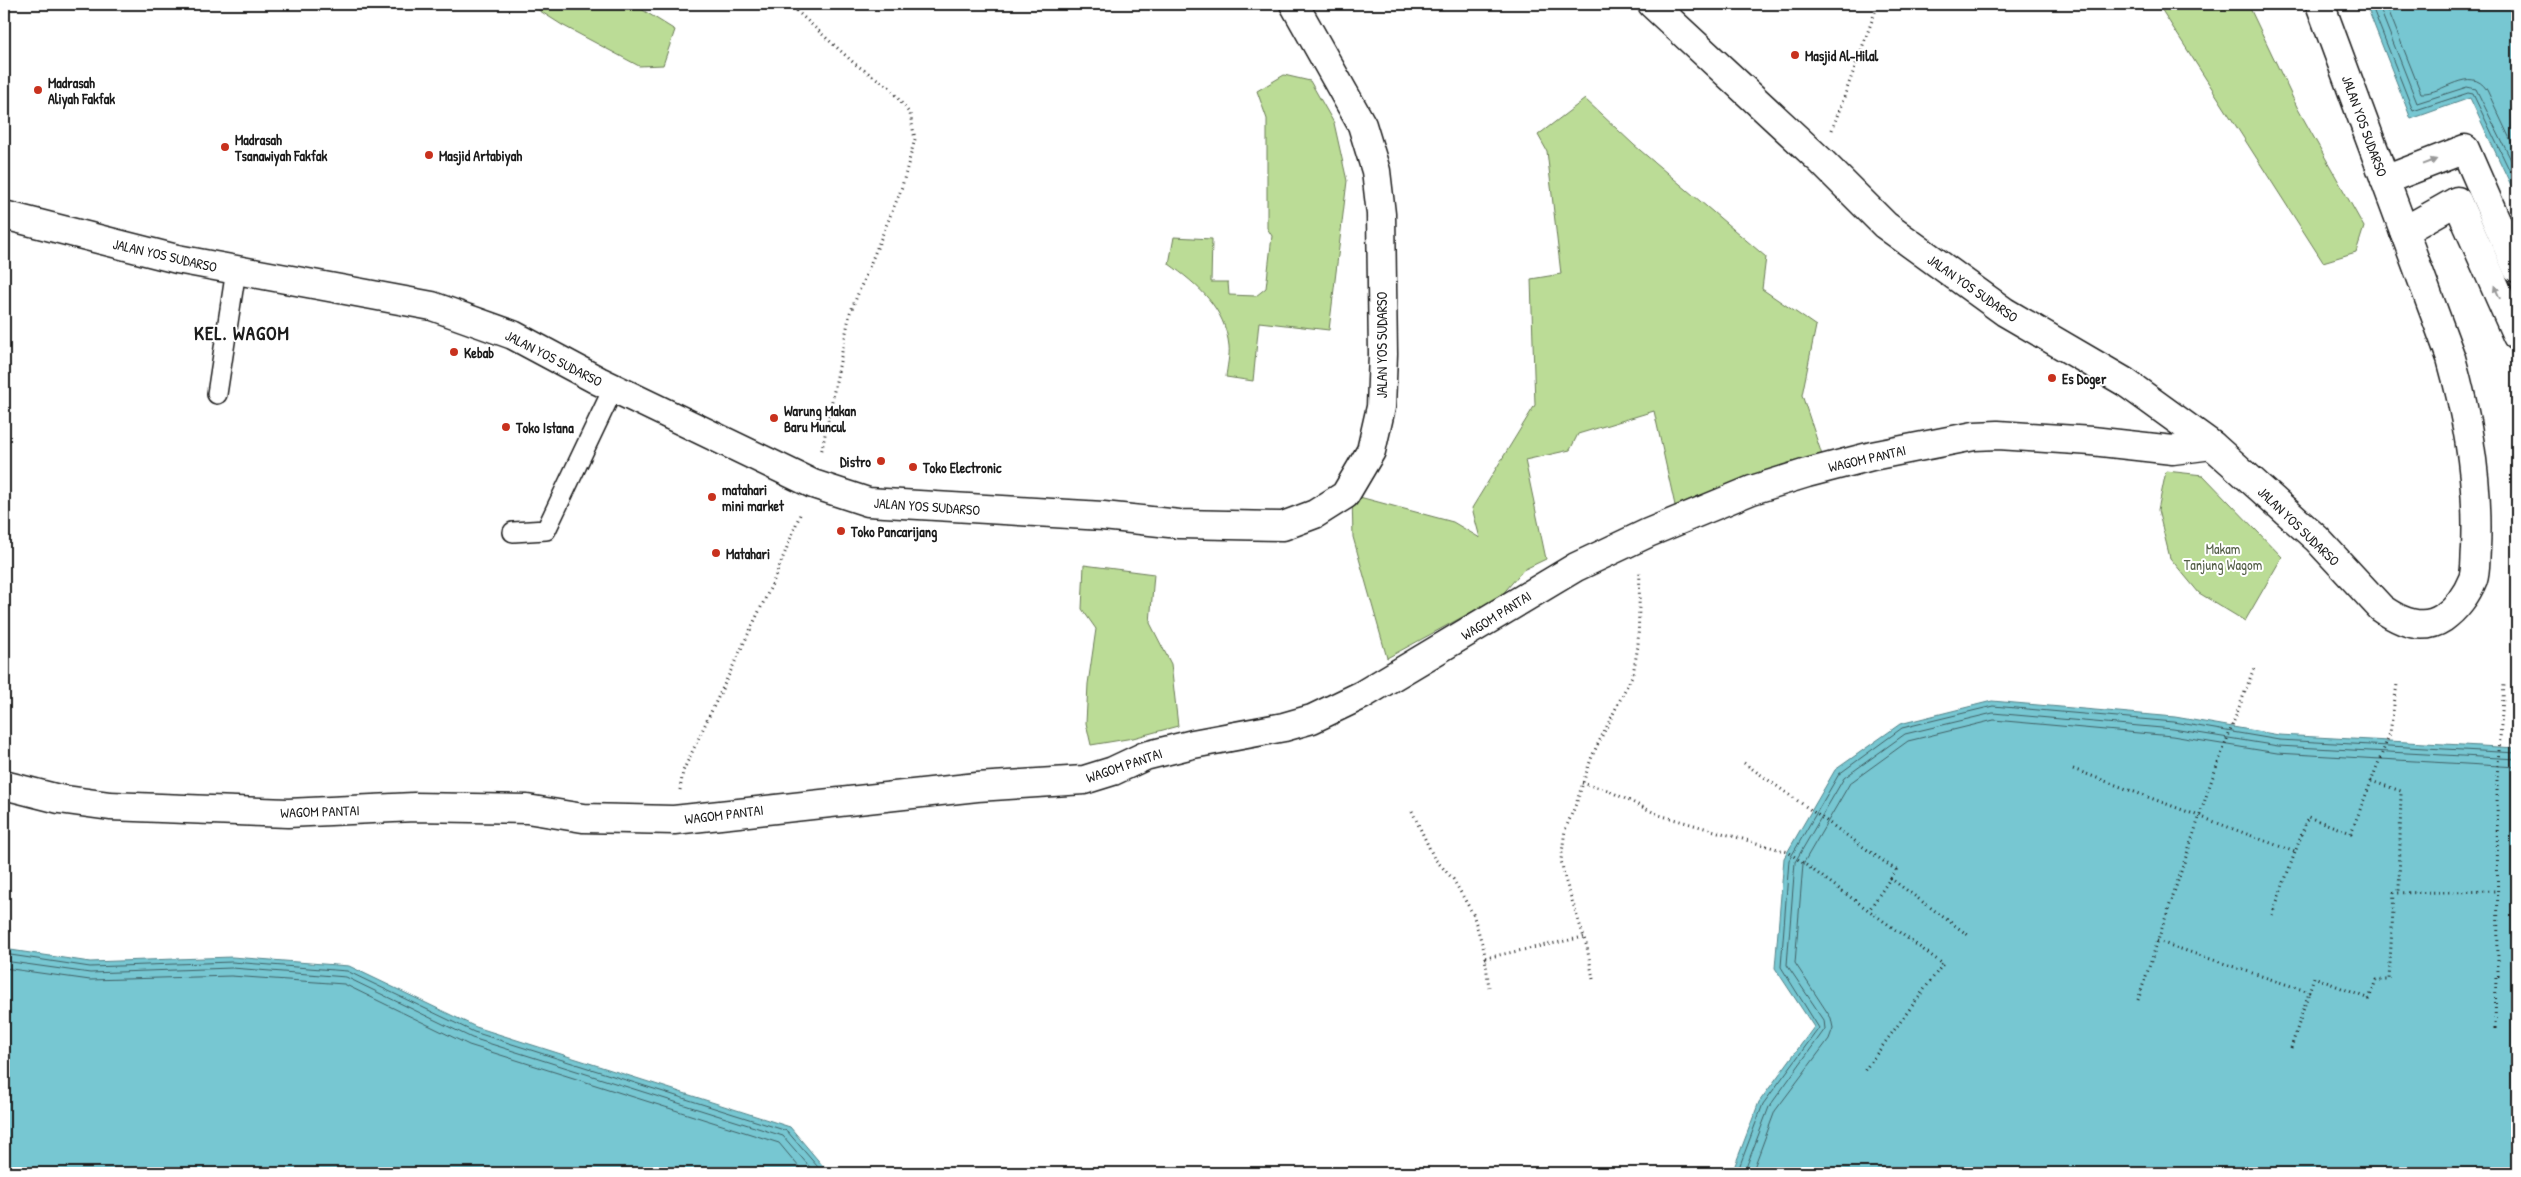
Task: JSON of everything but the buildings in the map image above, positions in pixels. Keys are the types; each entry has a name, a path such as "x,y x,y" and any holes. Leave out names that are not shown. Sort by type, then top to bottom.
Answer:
{"main road":[{"name":"JALAN YOS SUDARSO","path":"4,215 177,259 432,306 513,335 613,389 813,484 868,502 1103,516 1179,524 1283,526 1315,514 1345,495 1371,451 1381,407 1383,354 1380,205 1376,171 1362,126 1294,4"},
{"name":"JALAN YOS SUDARSO","path":"1652,4 1821,161 1885,225 2005,312 2125,382 2212,445 2317,539 2381,608 2392,616 2418,625 2436,622 2450,612 2463,598 2473,578 2477,528 2472,469 2460,392 2451,358 2320,4"},
{"path":"2385,180 2465,150 2517,268"},
{"path":"2404,231 2457,201 2517,336"},
{"name":"WAGOM PANTAI","path":"4,785 58,799 110,806 288,813 414,807 527,809 583,818 674,820 958,789 1084,780 1114,771 1145,756 1193,744 1291,725 1312,718 1362,695 1576,567 1636,539 1752,490 1872,456 1974,436 1998,435 2092,441 2173,450 2212,445"}],"lane":[{"path":"217,394 236,270"},
{"path":"514,532 546,530 613,389"}],"path":[{"path":"674,820 683,771 774,580 813,484 850,312 901,190 915,139 910,114 889,87 855,64 789,4"},
{"path":"1821,161 1878,4"},
{"path":"1593,979 1584,937 1565,880 1561,860 1565,830 1576,804 1582,783 1602,733 1632,674 1638,646 1640,567 1636,539"},
{"path":"2138,1000 2199,816 2254,668"},
{"path":"2272,915 2308,817 2351,833 2390,733 2398,684"},
{"path":"2495,1030 2498,892 2497,778 2504,685"},
{"path":"1744,764 1896,870 1869,910"},
{"path":"2073,769 2295,852"},
{"path":"2371,781 2401,791 2399,892"},
{"path":"1582,783 1607,790 1659,815 1788,852 1943,964 1864,1071"},
{"path":"1412,810 1434,858 1453,880 1473,914 1485,958 1489,987"},
{"path":"1890,878 1968,935"},
{"path":"2291,1048 2314,977 2369,999 2376,980 2389,980 2394,892 2498,892"},
{"path":"1485,958 1584,937"},
{"path":"2157,941 2309,992"}],"green space":[{"path":"529,4 633,4 675,30 663,65 639,66 562,25"},
{"path":"2158,4 2248,4 2298,109 2364,227 2356,252 2323,262"},
{"path":"1284,75 1310,81 1334,123 1347,181 1329,330 1259,322 1253,381 1226,377 1229,346 1222,320 1200,289 1169,264 1174,237 1212,239 1211,282 1228,282 1229,295 1256,296 1266,288 1272,236 1267,228 1267,119 1257,91"},
{"path":"1585,99 1634,145 1766,257 1762,289 1816,326 1802,395 1824,461 1676,510 1654,411 1578,434 1570,450 1525,460 1546,559 1523,570 1501,596 1387,658 1353,537 1352,495 1453,522 1480,538 1472,508 1535,405 1531,279 1561,274 1547,151 1538,135"},
{"name":"Makam Tanjung Wagom","path":"2166,471 2203,475 2282,557 2245,621 2199,593 2170,558 2158,510"},
{"path":"1084,565 1154,574 1150,623 1171,664 1178,726 1133,738 1091,745 1086,723 1088,684 1096,629 1082,609"}],"water":[{"path":"2366,4 2517,4 2517,198 2470,98 2411,119"},
{"path":"1992,701 2175,717 2279,735 2517,748 2517,1173 1732,1173 1759,1102 1814,1027 1775,968 1784,858 1835,770 1900,724"},
{"path":"4,949 90,962 232,957 349,966 476,1027 790,1127 828,1172 4,1173"}],"place":[{"name":"Masjid Al-Hilal","path":"1795,55"},
{"name":"Madrasah Aliyah Fakfak","path":"38,90"},
{"name":"Madrasah Tsanawiyah Fakfak","path":"225,147"},
{"name":"Masjid Artabiyah","path":"429,155"},
{"name":"Kebab","path":"454,352"},
{"name":"Es Doger","path":"2052,378"},
{"name":"Warung Makan Baru Muncul","path":"774,418"},
{"name":"Toko Istana","path":"506,427"},
{"name":"Distro","path":"881,461"},
{"name":"Toko Electronic","path":"913,467"},
{"name":"matahari mini market","path":"712,497"},
{"name":"Toko Pancarijang","path":"841,531"},
{"name":"Matahari","path":"716,553"}],"district":[{"name":"KEL. WAGOM","path":"242,333"}]}
